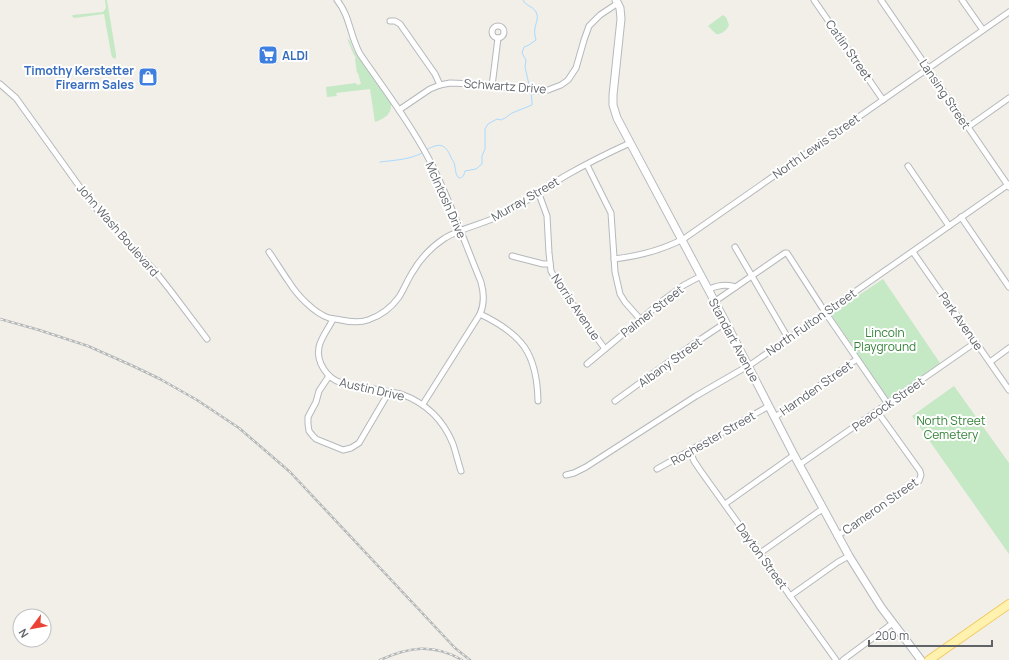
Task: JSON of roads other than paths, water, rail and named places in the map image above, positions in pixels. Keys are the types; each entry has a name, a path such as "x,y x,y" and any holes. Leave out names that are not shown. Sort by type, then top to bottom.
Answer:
{"main road":[{"path":"929,660 1009,604"}],"street":[{"name":"McIntosh Drive","path":"337,0 347,17 355,45 360,54 399,110 429,160 461,231 481,282 483,291 483,302 480,314 423,404"},
{"name":"Catlin Street","path":"814,0 883,100"},
{"name":"Lansing Street","path":"881,0 1008,185"},
{"path":"962,0 983,30"},
{"name":"Schwartz Drive","path":"399,110 430,89 450,83 538,91 552,89 561,85 568,80 576,68 589,26 617,2"},
{"name":"Standart Avenue","path":"617,2 621,12 621,28 612,100 617,118 848,556 876,601 921,660"},
{"name":"North Lewis Street","path":"614,259 656,250 681,240 1009,12"},
{"path":"390,21 395,20 400,24 440,85"},
{"path":"492,86 498,38"},
{"name":"John Wash Boulevard","path":"0,84 16,98 92,204 155,271 207,339"},
{"path":"968,128 1009,98"},
{"name":"Murray Street","path":"269,252 289,283 308,304 324,316 353,322 372,319 386,311 398,298 426,253 445,238 501,215 539,194 564,177 630,143"},
{"path":"587,165 611,213 614,259 620,294 640,319"},
{"path":"908,166 949,226"},
{"name":"North Fulton Street","path":"566,475 586,467 696,396 748,366 1008,185"},
{"name":"Norris Avenue","path":"539,194 547,216 551,271 559,285 605,348"},
{"path":"961,218 1009,288"},
{"path":"735,247 788,338"},
{"path":"714,302 786,252 788,253 825,312 888,404"},
{"name":"Park Avenue","path":"913,252 1009,390"},
{"path":"512,256 542,264 550,264"},
{"name":"Palmer Street","path":"587,364 640,319 678,290 701,276"},
{"path":"708,290 716,286 736,287"},
{"path":"480,314 508,329 520,340 526,349 535,370 538,400"},
{"name":"Austin Drive","path":"333,319 319,348 322,365 329,376 337,382 409,397 423,404 444,426 461,471"},
{"name":"Albany Street","path":"615,402 692,345 725,323"},
{"name":"Peacock Street","path":"800,465 976,342"},
{"path":"990,362 1009,348"},
{"name":"Harnden Street","path":"775,417 857,359"},
{"path":"329,376 319,391 316,402 308,417 309,431 314,438 342,450 351,448 359,443 389,392"},
{"name":"Rochester Street","path":"658,469 769,406"},
{"name":"Cameron Street","path":"837,536 919,481 921,475 920,471 877,411"},
{"name":"Dayton Street","path":"690,451 697,465 836,660"},
{"path":"725,504 794,455"},
{"path":"760,554 763,550 823,509"},
{"path":"790,596 848,556"},
{"path":"843,660 893,623"}],"waterway":[{"path":"523,0 525,4 535,10 537,16 535,31 536,40 524,47 522,53 526,60 525,67 530,89"},
{"path":"426,150 434,146 443,146 448,151 459,178 464,175 465,171 476,169 482,164 482,156 485,149 485,129 488,124 497,119 501,120 512,113 532,105 531,92"},
{"path":"380,162 408,158 424,152"}],"railway":[{"path":"0,319 88,346 133,366 197,400 239,428 290,472 455,648 470,660"},
{"path":"380,660 401,652 421,649 441,651 462,660"}],"place":[{"name":"ALDI","path":"268,55"},
{"name":"Timothy Kerstetter Firearm Sales","path":"148,77"}],"park label":[{"name":"Lincoln Playground","path":"885,339"},
{"name":"North Street Cemetery","path":"951,427"}]}
